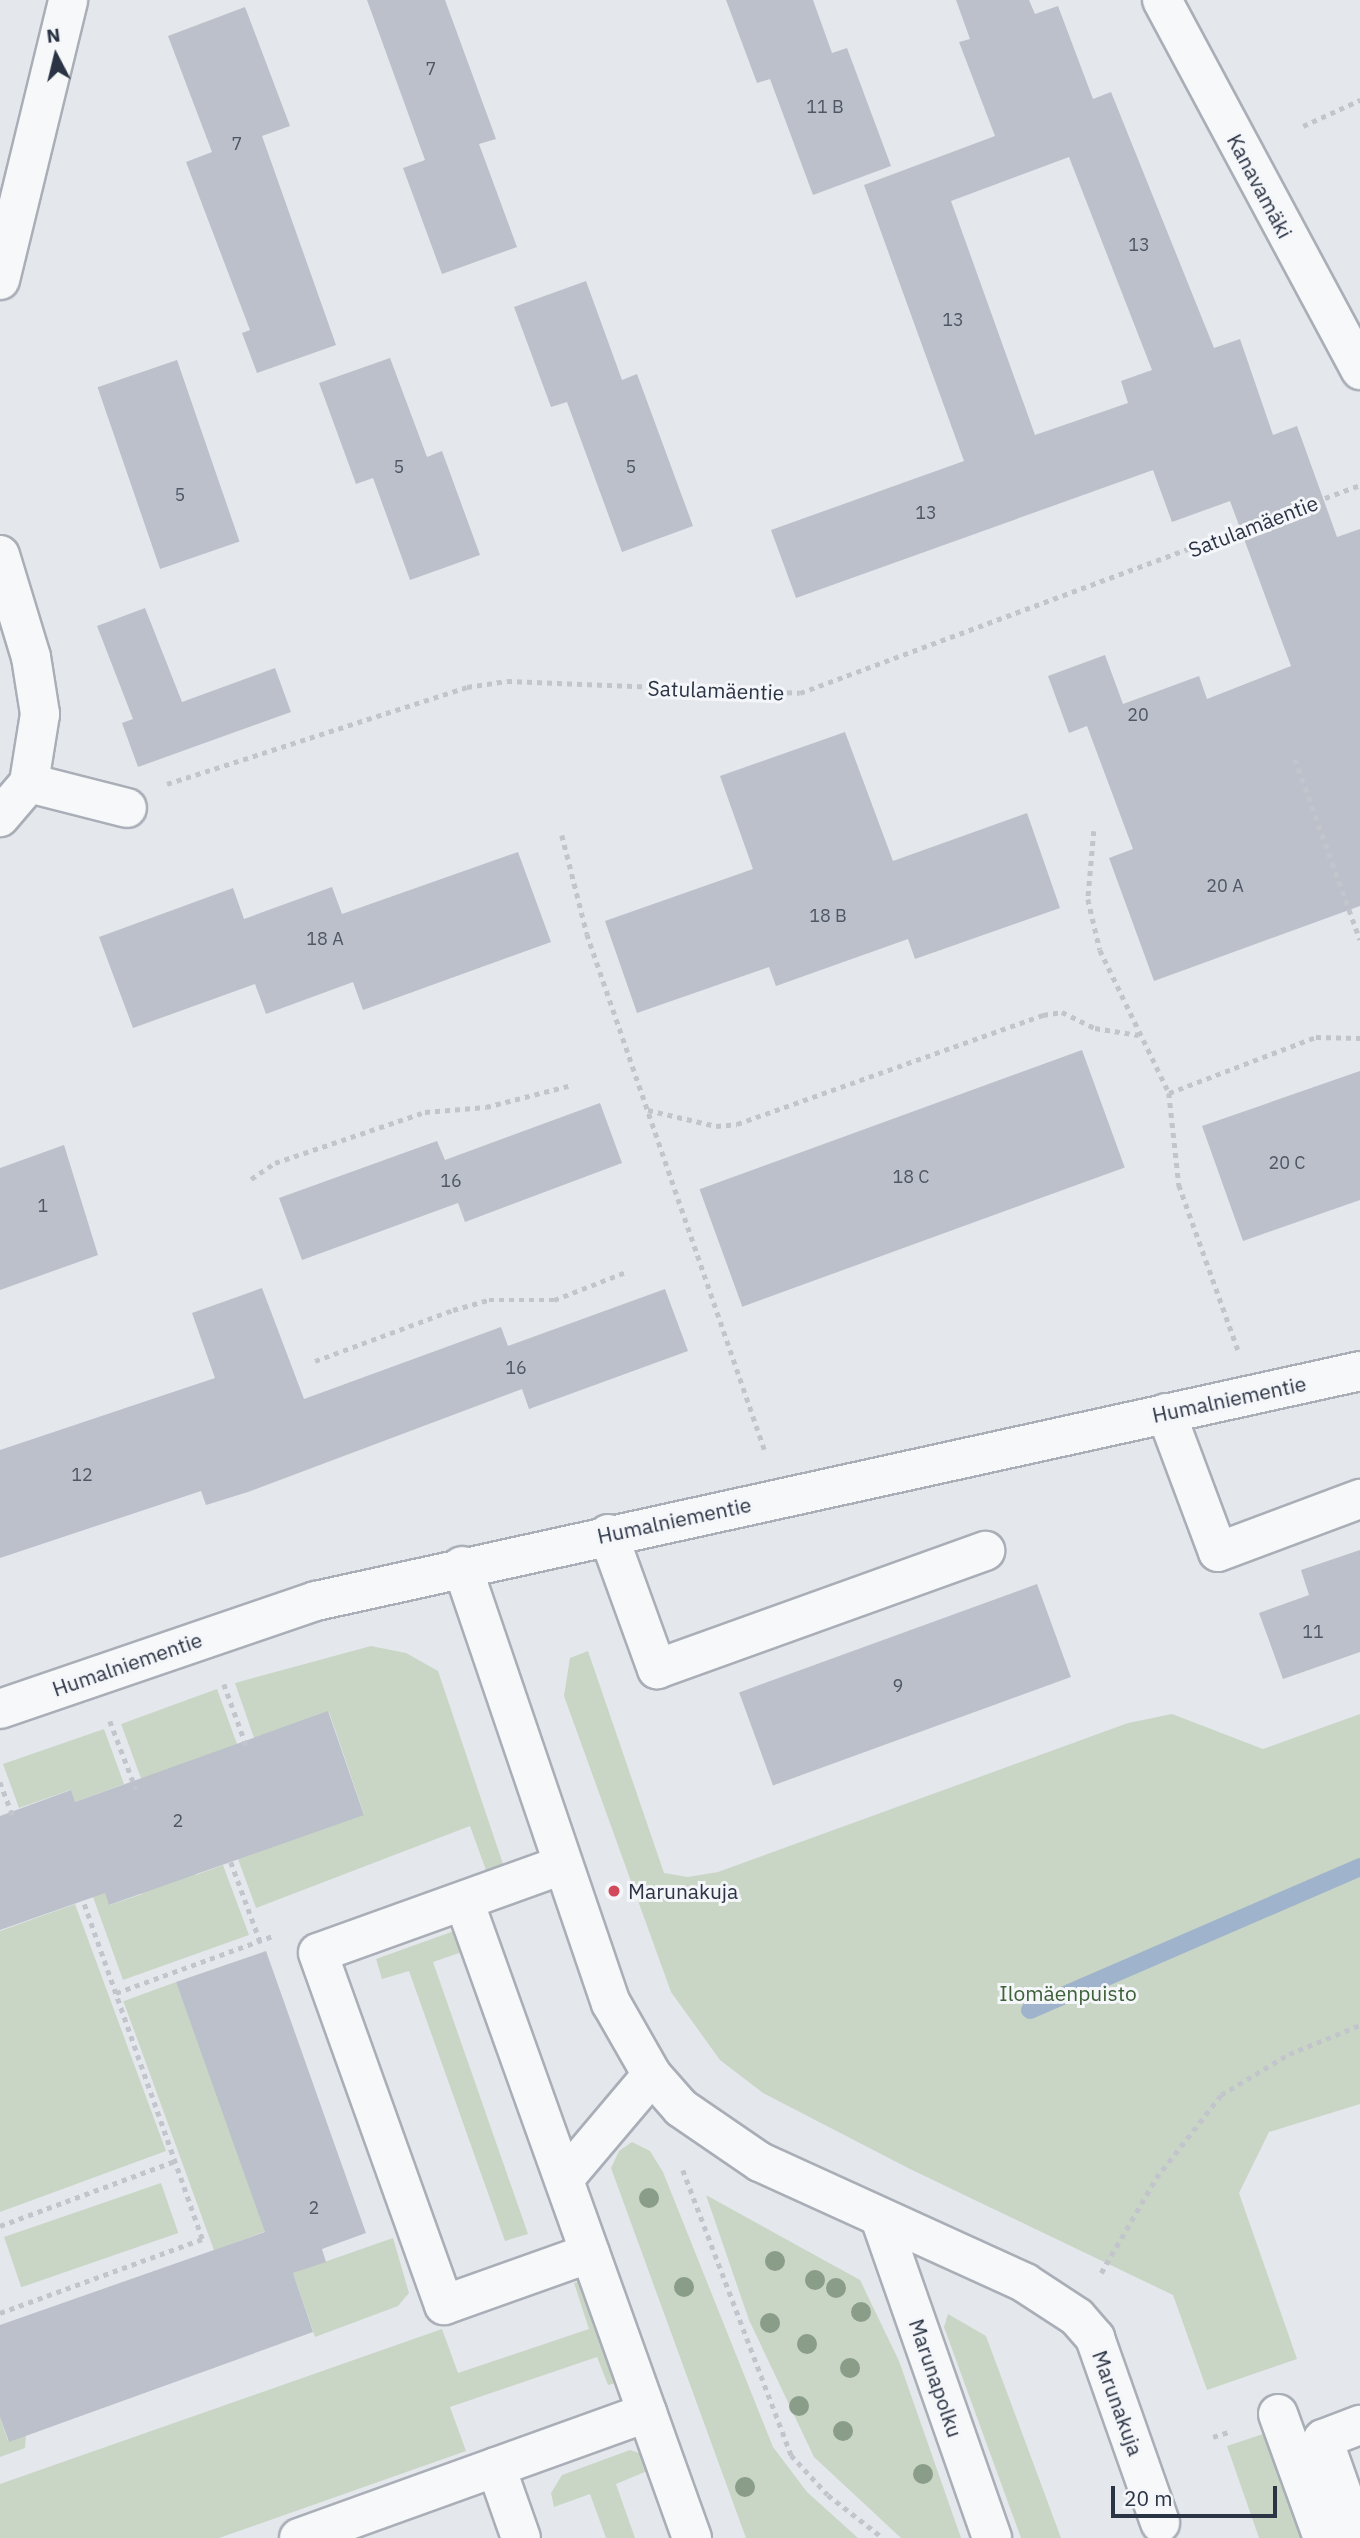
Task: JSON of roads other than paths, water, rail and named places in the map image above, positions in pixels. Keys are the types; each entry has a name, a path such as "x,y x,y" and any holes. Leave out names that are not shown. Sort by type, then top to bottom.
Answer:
{"street":[{"path":"0,280 68,0"},
{"name":"Kanavamäki","path":"1162,0 1360,370"},
{"path":"0,555 30,657 40,715 29,783 0,817"},
{"path":"29,783 111,804"},
{"name":"Humalniementie","path":"0,1709 304,1605 462,1566 1360,1371"},
{"path":"1166,1413 1218,1552 1360,1499"},
{"path":"608,1534 657,1669 985,1551"},
{"name":"Marunakuja","path":"462,1566 562,1865 621,2031 652,2076 681,2108 760,2162 1025,2283 1076,2316 1094,2338 1160,2523"},
{"path":"562,1865 318,1954 444,2305 590,2253"},
{"path":"464,1901 692,2538"},
{"path":"564,2179 652,2076"},
{"name":"Marunapolku","path":"880,2218 992,2538"},
{"path":"299,2538 648,2413"},
{"path":"1278,2414 1323,2538"},
{"path":"1358,2538 1322,2439 1360,2426"},
{"path":"496,2468 521,2538"}],"waterway":[{"path":"1030,2010 1360,1867"}],"place":[{"name":"Marunakuja","path":"614,1891"}],"park label":[{"name":"Ilomäenpuisto","path":"1068,1993"}]}
